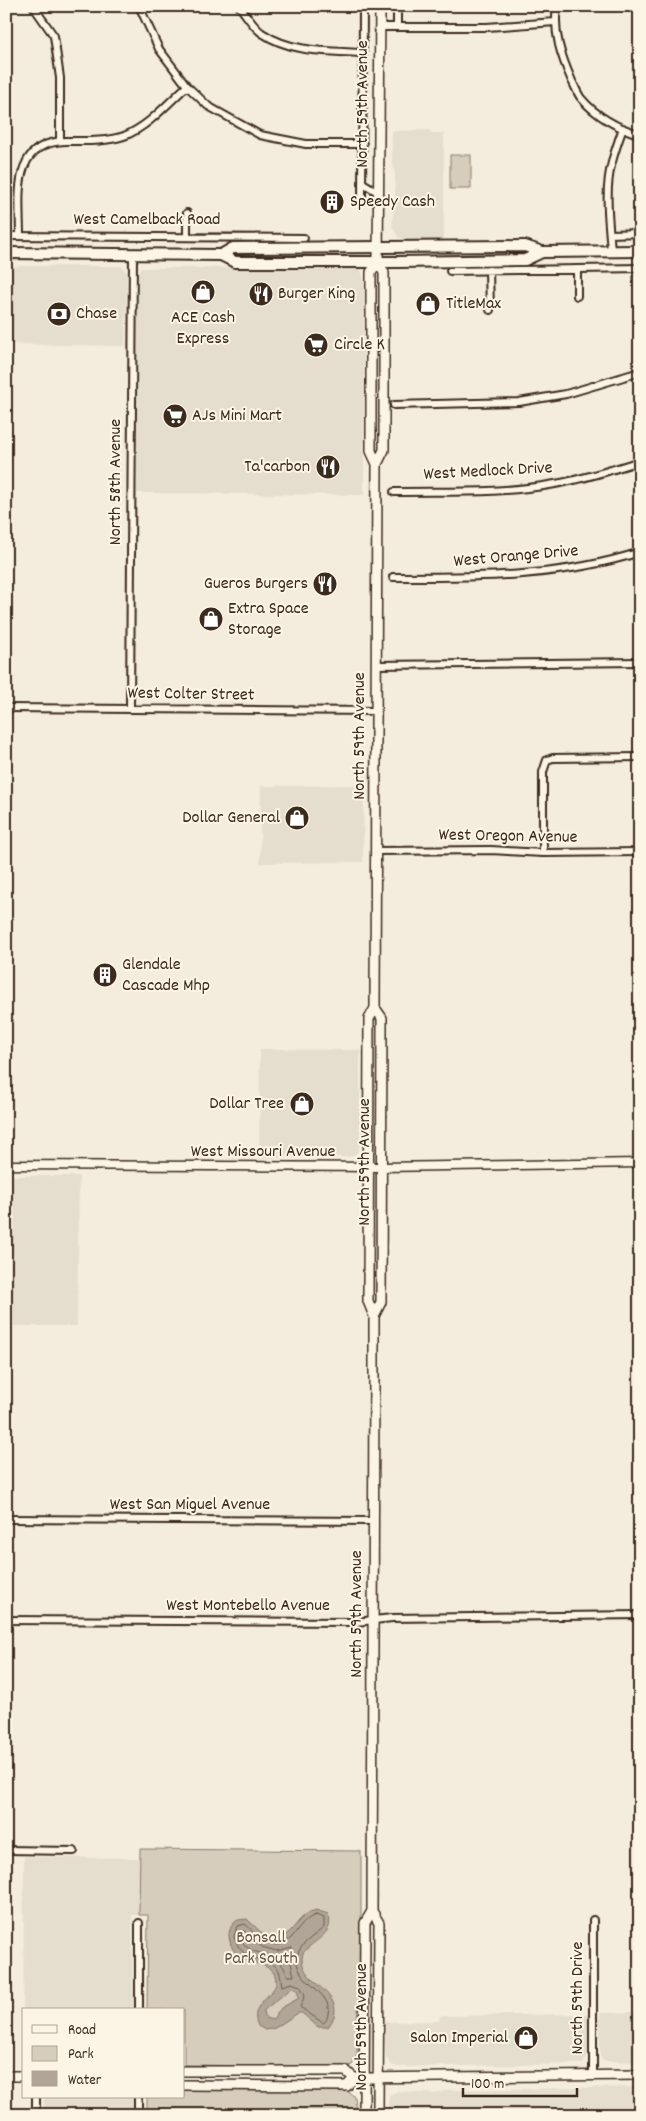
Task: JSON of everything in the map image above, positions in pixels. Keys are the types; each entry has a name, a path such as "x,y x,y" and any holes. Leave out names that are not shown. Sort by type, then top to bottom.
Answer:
{"main road":[{"name":"North 59th Avenue","path":"377,464 384,450 384,273 378,262 380,6"},
{"name":"West Camelback Road","path":"221,255 233,248 287,242 378,247 525,246 542,252 640,251"},
{"name":"West Camelback Road","path":"6,253 221,255 235,262 378,262 466,266 525,260 542,252"},
{"name":"North 59th Avenue","path":"364,2115 365,1923 372,1911 374,1521 374,1316 368,1301 368,1167 369,1019 375,1008 377,464 371,451 371,272 378,262"},
{"name":"North 59th Avenue","path":"374,1316 381,1302 382,1018 375,1008"},
{"name":"North 59th Avenue","path":"372,1911 379,1923 378,2115"},
{"path":"185,2071 346,2071 354,2078 640,2074"},
{"path":"6,2076 22,2076"},
{"path":"185,2085 347,2086 354,2078"}],"street":[{"path":"33,6 54,36 60,78 60,141"},
{"path":"139,6 159,49 187,86 208,106 260,135 306,144 363,144"},
{"path":"240,6 260,32 286,45 309,51 363,52"},
{"name":"North 59th Avenue","path":"362,199 363,6"},
{"path":"397,6 397,27"},
{"path":"557,6 555,22 560,51 580,97 600,117 640,134"},
{"path":"380,27 487,27 555,22"},
{"path":"20,236 22,169 27,159 44,144 60,141 102,140 124,136 148,122 187,86"},
{"path":"610,251 609,180 611,163 623,128"},
{"path":"363,183 379,193"},
{"path":"187,213 187,237"},
{"path":"610,234 640,233"},
{"name":"West Camelback Road","path":"6,236 187,237 287,242 304,238"},
{"name":"North 58th Avenue","path":"130,709 132,255"},
{"name":"West Camelback Road","path":"450,271 466,266 489,270 640,268"},
{"path":"577,269 578,296"},
{"path":"489,270 490,310"},
{"path":"394,405 520,402 566,394 640,372"},
{"name":"West Medlock Drive","path":"394,492 501,490 540,486 600,474 640,461"},
{"name":"West Orange Drive","path":"393,577 514,575 586,566 640,552"},
{"path":"376,666 640,662"},
{"name":"West Colter Street","path":"6,708 376,711"},
{"path":"543,853 544,765 547,760 553,758 640,756"},
{"name":"West Oregon Avenue","path":"376,852 491,850 543,853 640,852"},
{"name":"West Missouri Avenue","path":"6,1165 381,1167 640,1163"},
{"name":"West San Miguel Avenue","path":"6,1519 374,1521"},
{"name":"West Montebello Avenue","path":"6,1620 373,1621 392,1618 640,1615"},
{"path":"6,1850 74,1851"},
{"name":"North 59th Drive","path":"593,1920 593,2075"},
{"path":"139,1923 139,2008"},
{"path":"36,2098 36,2115"},
{"path":"138,2098 138,2115"}],"shaded area":[{"path":"429,130 432,133 444,133 444,242 411,242 398,237 392,226 395,174 392,161 392,131"},
{"path":"6,266 120,266 124,268 127,274 125,346 6,344"},
{"path":"353,267 361,270 364,279 364,495 137,493 138,272 142,268"},
{"path":"364,785 363,862 260,863 261,786"},
{"path":"260,1049 360,1050 360,1145 357,1153 350,1157 259,1159"},
{"path":"6,1176 79,1176 77,1326 6,1326"},
{"path":"24,1857 140,1858 139,1915 132,1915 133,2008 23,2008"},
{"path":"636,2012 637,2062 603,2061 600,2057 600,2013"},
{"path":"588,2014 587,2058 582,2064 398,2067 391,2065 386,2058 384,2022 439,2021 440,2016"},
{"path":"640,2087 640,2115 387,2115 389,2095 398,2091 435,2094 447,2090"},
{"path":"44,2098 133,2098 132,2115 44,2115"}],"green space":[{"path":"450,155 471,155 471,189 450,189"},
{"name":"Bonsall Park South","path":"140,1849 361,1851 361,1971 357,2020 357,2055 352,2065 343,2067 185,2065 185,2008 147,2008 148,1915 139,1915"},
{"path":"185,2089 347,2091 355,2097 357,2115 147,2115 147,2098 185,2098"}],"water":[{"path":"316,1910 328,1914 330,1921 329,1927 323,1936 303,1953 303,1964 307,1973 330,1997 334,2005 334,2015 328,2027 318,2027 302,2013 298,2013 275,2028 265,2030 258,2026 256,2014 258,2008 276,1985 275,1976 267,1967 241,1957 235,1952 231,1946 230,1929 238,1920 247,1919 266,1937 278,1939 289,1933 300,1919","holes":["292,1988 297,1990 299,1998 281,2008 273,2020 265,2018 264,2010"]}],"place":[{"name":"Speedy Cash","path":"332,202"},
{"name":"ACE Cash Express","path":"203,292"},
{"name":"Burger King","path":"261,294"},
{"name":"TitleMax","path":"428,304"},
{"name":"Chase","path":"59,314"},
{"name":"Circle K","path":"316,345"},
{"name":"AJs Mini Mart","path":"175,416"},
{"name":"Ta'carbon","path":"328,467"},
{"name":"Gueros Burgers","path":"325,584"},
{"name":"Extra Space Storage","path":"211,619"},
{"name":"Dollar General","path":"297,818"},
{"name":"Glendale Cascade Mhp","path":"105,975"},
{"name":"Dollar Tree","path":"302,1104"},
{"name":"Salon Imperial","path":"526,2038"}]}
